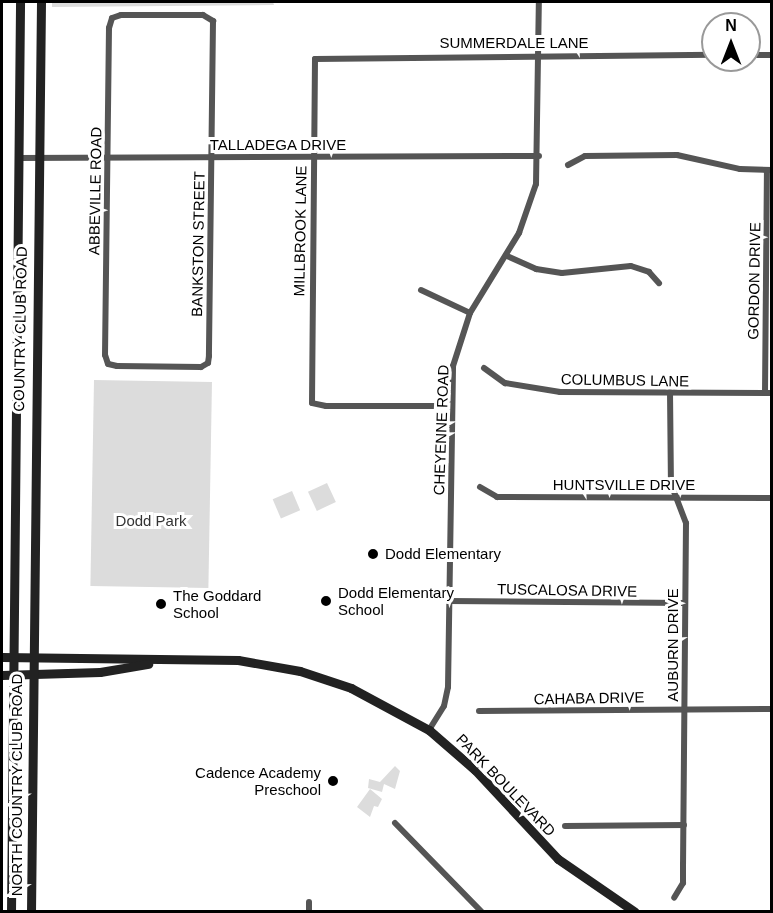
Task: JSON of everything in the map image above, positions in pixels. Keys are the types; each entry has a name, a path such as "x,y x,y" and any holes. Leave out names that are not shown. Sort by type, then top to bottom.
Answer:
{"main road":[{"name":"COUNTRY CLUB ROAD","path":"11,912 20,2"},
{"name":"COUNTRY CLUB ROAD","path":"33,658 41,2"},
{"path":"14,450 34,450"},
{"name":"PARK BOULEVARD","path":"2,657 252,662 318,676 367,695 429,730 475,770 558,859 635,912"},
{"name":"NORTH COUNTRY CLUB ROAD","path":"31,912 33,658"},
{"name":"PARK BOULEVARD","path":"2,675 33,676 100,672 173,659"}],"street":[{"name":"CHEYENNE ROAD","path":"429,730 447,697 453,366 470,313 507,256 530,208 539,156 539,2"},
{"name":"BANKSTON STREET","path":"112,18 211,17 208,363"},
{"name":"ABBEVILLE ROAD","path":"112,18 107,157 108,364 201,367 208,363"},
{"name":"SUMMERDALE LANE","path":"315,59 701,55"},
{"name":"MILLBROOK LANE","path":"315,59 312,403 326,406 452,406"},
{"path":"568,165 585,156 677,155 740,169 769,170"},
{"name":"TALLADEGA DRIVE","path":"17,158 539,156"},
{"name":"GORDON DRIVE","path":"768,393 769,170"},
{"path":"507,256 536,269 562,273 631,266 649,272 659,283"},
{"path":"421,290 470,313"},
{"name":"COLUMBUS LANE","path":"484,368 505,383 534,389 768,393"},
{"name":"AUBURN DRIVE","path":"670,393 671,484 686,523 683,883 674,898"},
{"name":"HUNTSVILLE DRIVE","path":"480,487 497,497 771,498"},
{"name":"TUSCALOSA DRIVE","path":"449,601 685,603"},
{"name":"CAHABA DRIVE","path":"479,711 771,709"},
{"path":"395,823 477,910"},
{"path":"566,826 684,825"},
{"path":"309,902 309,912"}],"green space":[{"path":"52,2 273,2 274,5 52,7"},
{"name":"Dodd Park","path":"94,380 212,382 208,588 90,586"},
{"path":"327,483 336,502 317,511 308,492"},
{"path":"292,491 300,510 281,519 273,499"},
{"path":"395,766 400,771 395,789 384,784 382,792 368,788 369,779 380,782"},
{"path":"370,789 382,799 378,807 374,806 370,817 357,807"}],"place":[{"name":"Dodd Elementary","path":"373,554"},
{"name":"Dodd Elementary School","path":"326,601"},
{"name":"The Goddard School","path":"161,604"},
{"name":"Cadence Academy Preschool","path":"333,781"}]}
